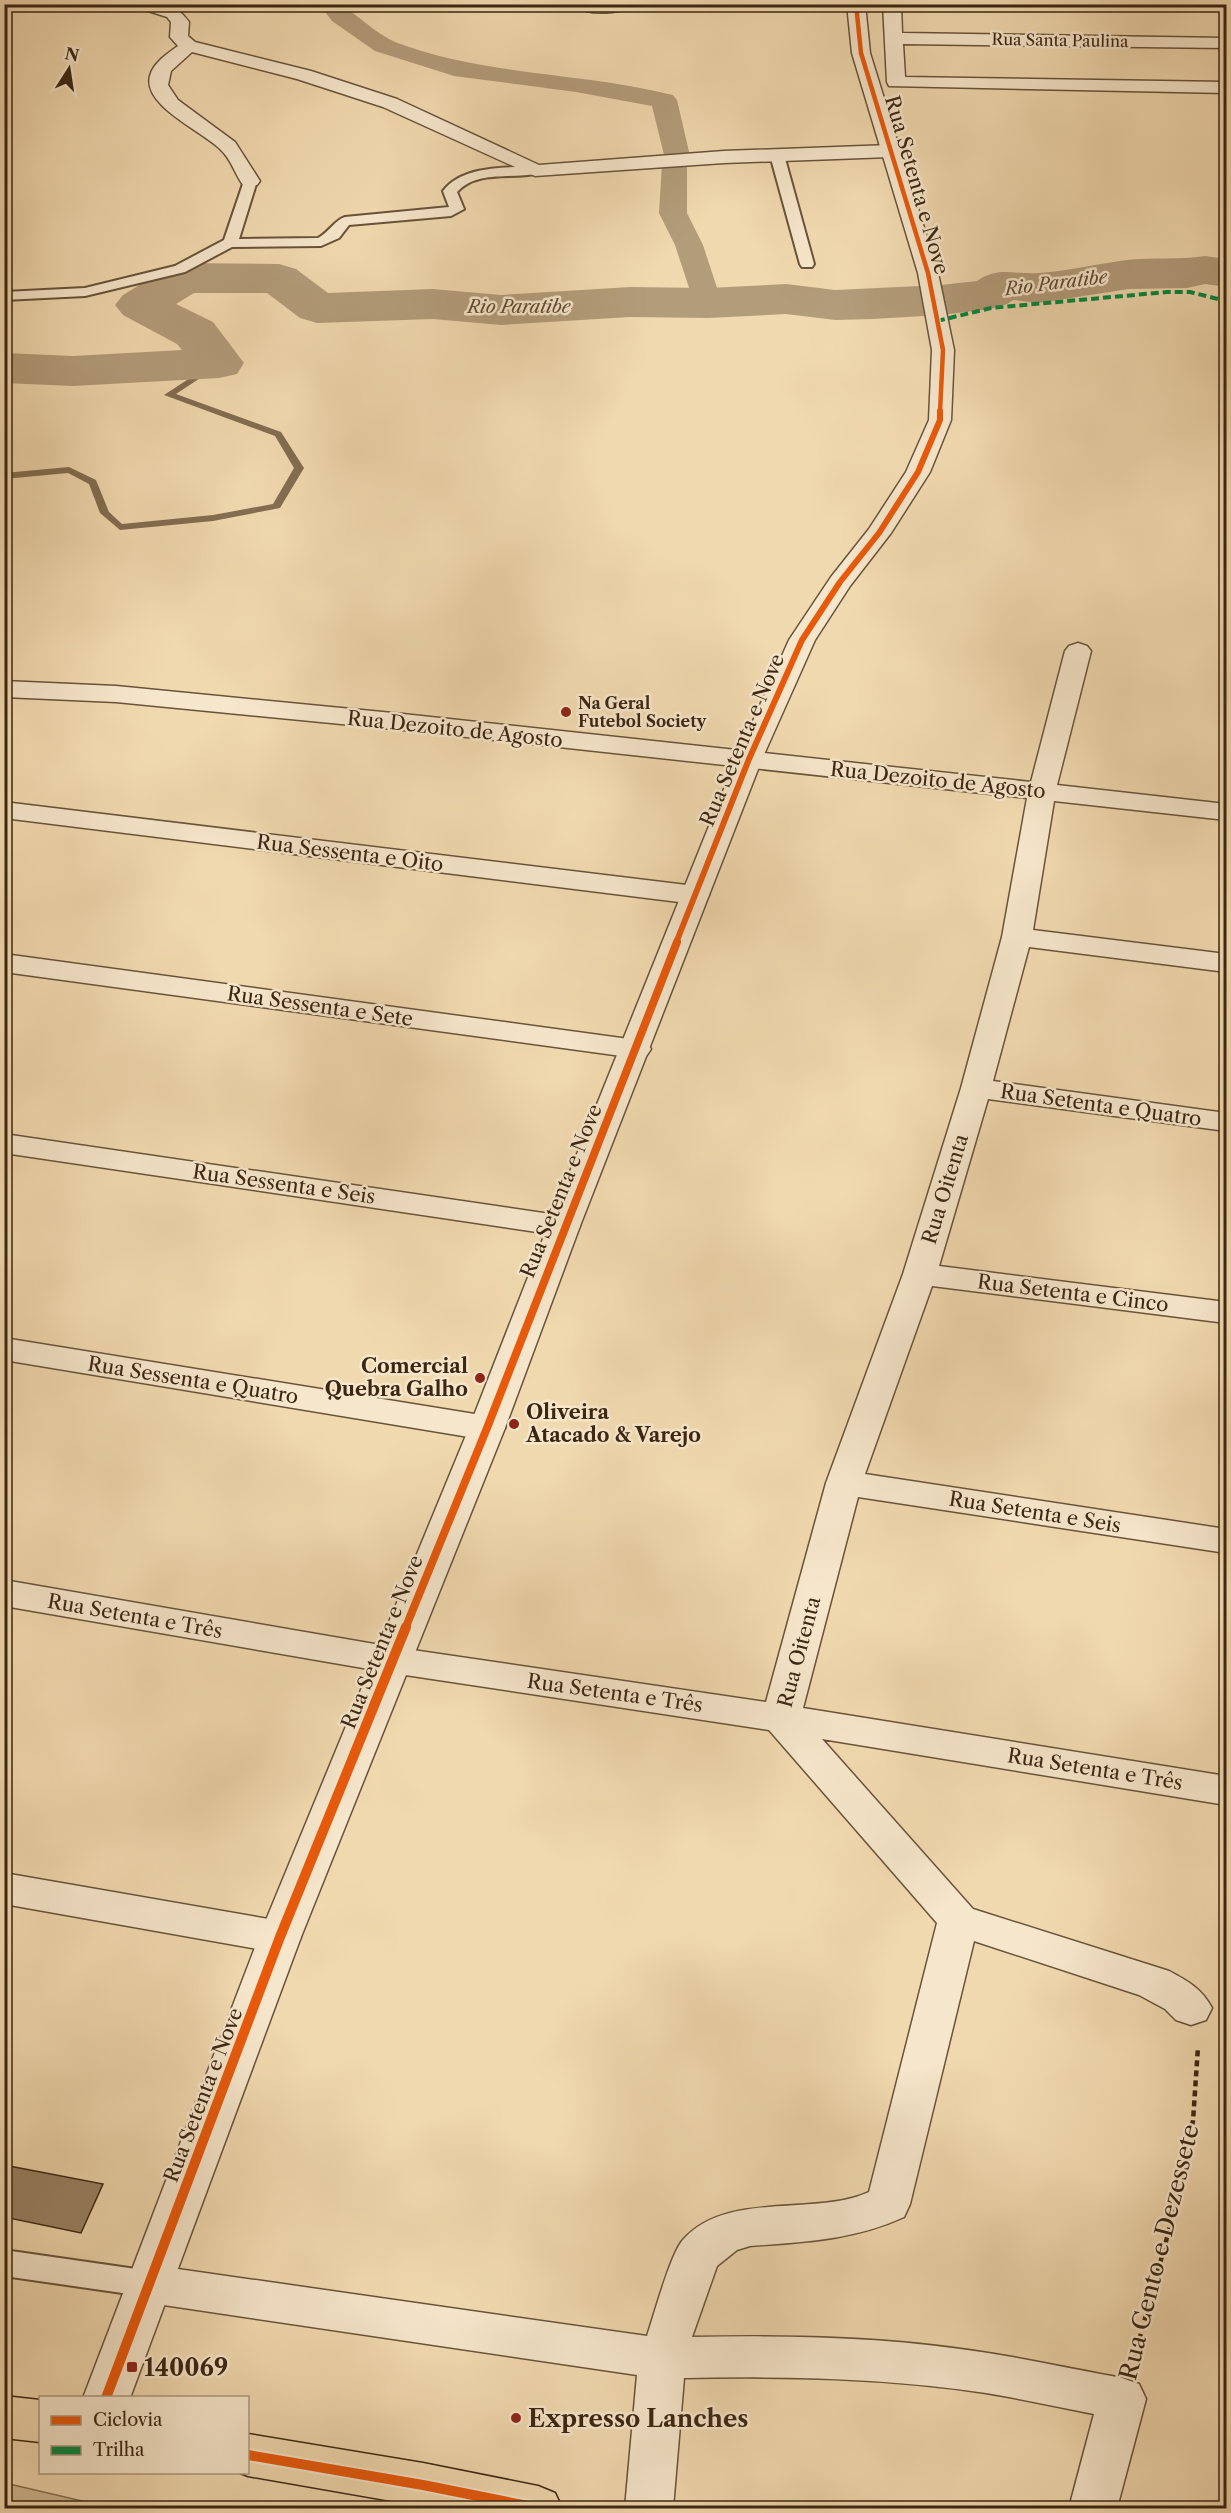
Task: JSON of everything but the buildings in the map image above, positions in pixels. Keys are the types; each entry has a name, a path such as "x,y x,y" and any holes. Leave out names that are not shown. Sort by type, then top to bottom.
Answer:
{"main road":[{"path":"4,2417 39,2421"},
{"path":"249,2455 423,2485 538,2508"}],"street":[{"path":"146,4 173,13 180,22 179,37 189,46 304,75 390,104 495,154 535,170 777,155 890,152"},
{"path":"592,7 627,4"},
{"name":"Rua Setenta e Nove","path":"106,2396 280,1937 488,1428 564,1226 749,759 802,640 840,582 879,533 918,472 940,420 943,350 928,273 861,52 856,4"},
{"path":"892,4 896,82"},
{"name":"Rua Santa Paulina","path":"894,38 1227,43"},
{"path":"189,46 161,71 158,80 159,88 175,109 226,143 250,181"},
{"path":"870,83 1227,88"},
{"name":"Rua Oitenta","path":"781,1718 844,1483 920,1274 976,1088 1017,937 1042,791 1078,651"},
{"name":"Rua Dezoito de Agosto","path":"4,689 139,696 749,759 1227,812"},
{"name":"Rua Sessenta e Oito","path":"4,810 695,896"},
{"path":"1017,937 1227,963"},
{"name":"Rua Sessenta e Sete","path":"4,963 636,1049"},
{"name":"Rua Setenta e Quatro","path":"976,1088 1227,1122"},
{"name":"Rua Sessenta e Seis","path":"4,1143 564,1226"},
{"name":"Rua Setenta e Cinco","path":"920,1274 1227,1313"},
{"name":"Rua Sessenta e Quatro","path":"4,1349 488,1428"},
{"name":"Rua Setenta e Seis","path":"844,1483 1227,1541"},
{"name":"Rua Setenta e Três","path":"4,1593 392,1660 781,1718 1227,1790"},
{"path":"781,1718 958,1920 1154,1983 1180,1997 1191,2008"},
{"path":"4,1888 280,1937"},
{"path":"649,2508 662,2358 698,2255 723,2235 750,2227 830,2221 868,2213 888,2204 958,1920"},
{"path":"150,2284 662,2358 767,2356 871,2361 986,2373 1122,2399"},
{"name":"Rua Cento e Dezessete","path":"1093,2508 1122,2399"}],"lane":[{"path":"777,155 807,264"},
{"path":"4,296 85,292 180,269 229,243 321,242 334,235 345,221 446,213 458,209 450,191 455,184 471,176 535,170"},
{"path":"229,243 235,233 250,181"},
{"path":"4,2263 150,2284"}],"shaded area":[{"path":"5,2483 112,2508 5,2508"}],"waterway":[{"path":"331,4 341,16 384,46 463,71 576,84 664,100 677,156"},
{"path":"675,164 673,213 689,245 708,303"},
{"name":"Rio Paratibe","path":"4,368 73,371 219,363 195,333 140,305 184,278 279,279 317,308 433,304 501,310 630,302 708,303 786,299 835,305 873,304 941,300 990,294 1003,285 1038,288 1129,274 1187,273 1205,270 1226,273"},
{"path":"4,476 69,470 93,482 105,513 120,527 213,518 277,506 299,468 278,434 169,395 219,363"}],"marked path":[{"path":"937,321 991,308 1167,292 1190,292 1226,301"}],"cycle path":[{"path":"107,2396 280,1937 487,1428 564,1226 749,759 802,640 840,582 879,533 918,472 940,420 943,350 928,273 861,53 856,4"},
{"path":"249,2455 423,2485 538,2508"}],"place":[{"name":"Na Geral Futebol Society","path":"566,712"},
{"name":"Comercial Quebra Galho","path":"480,1378"},
{"name":"Oliveira Atacado & Varejo","path":"514,1424"},
{"name":"140069","path":"132,2367"},
{"name":"Expresso Lanches","path":"516,2418"}]}
